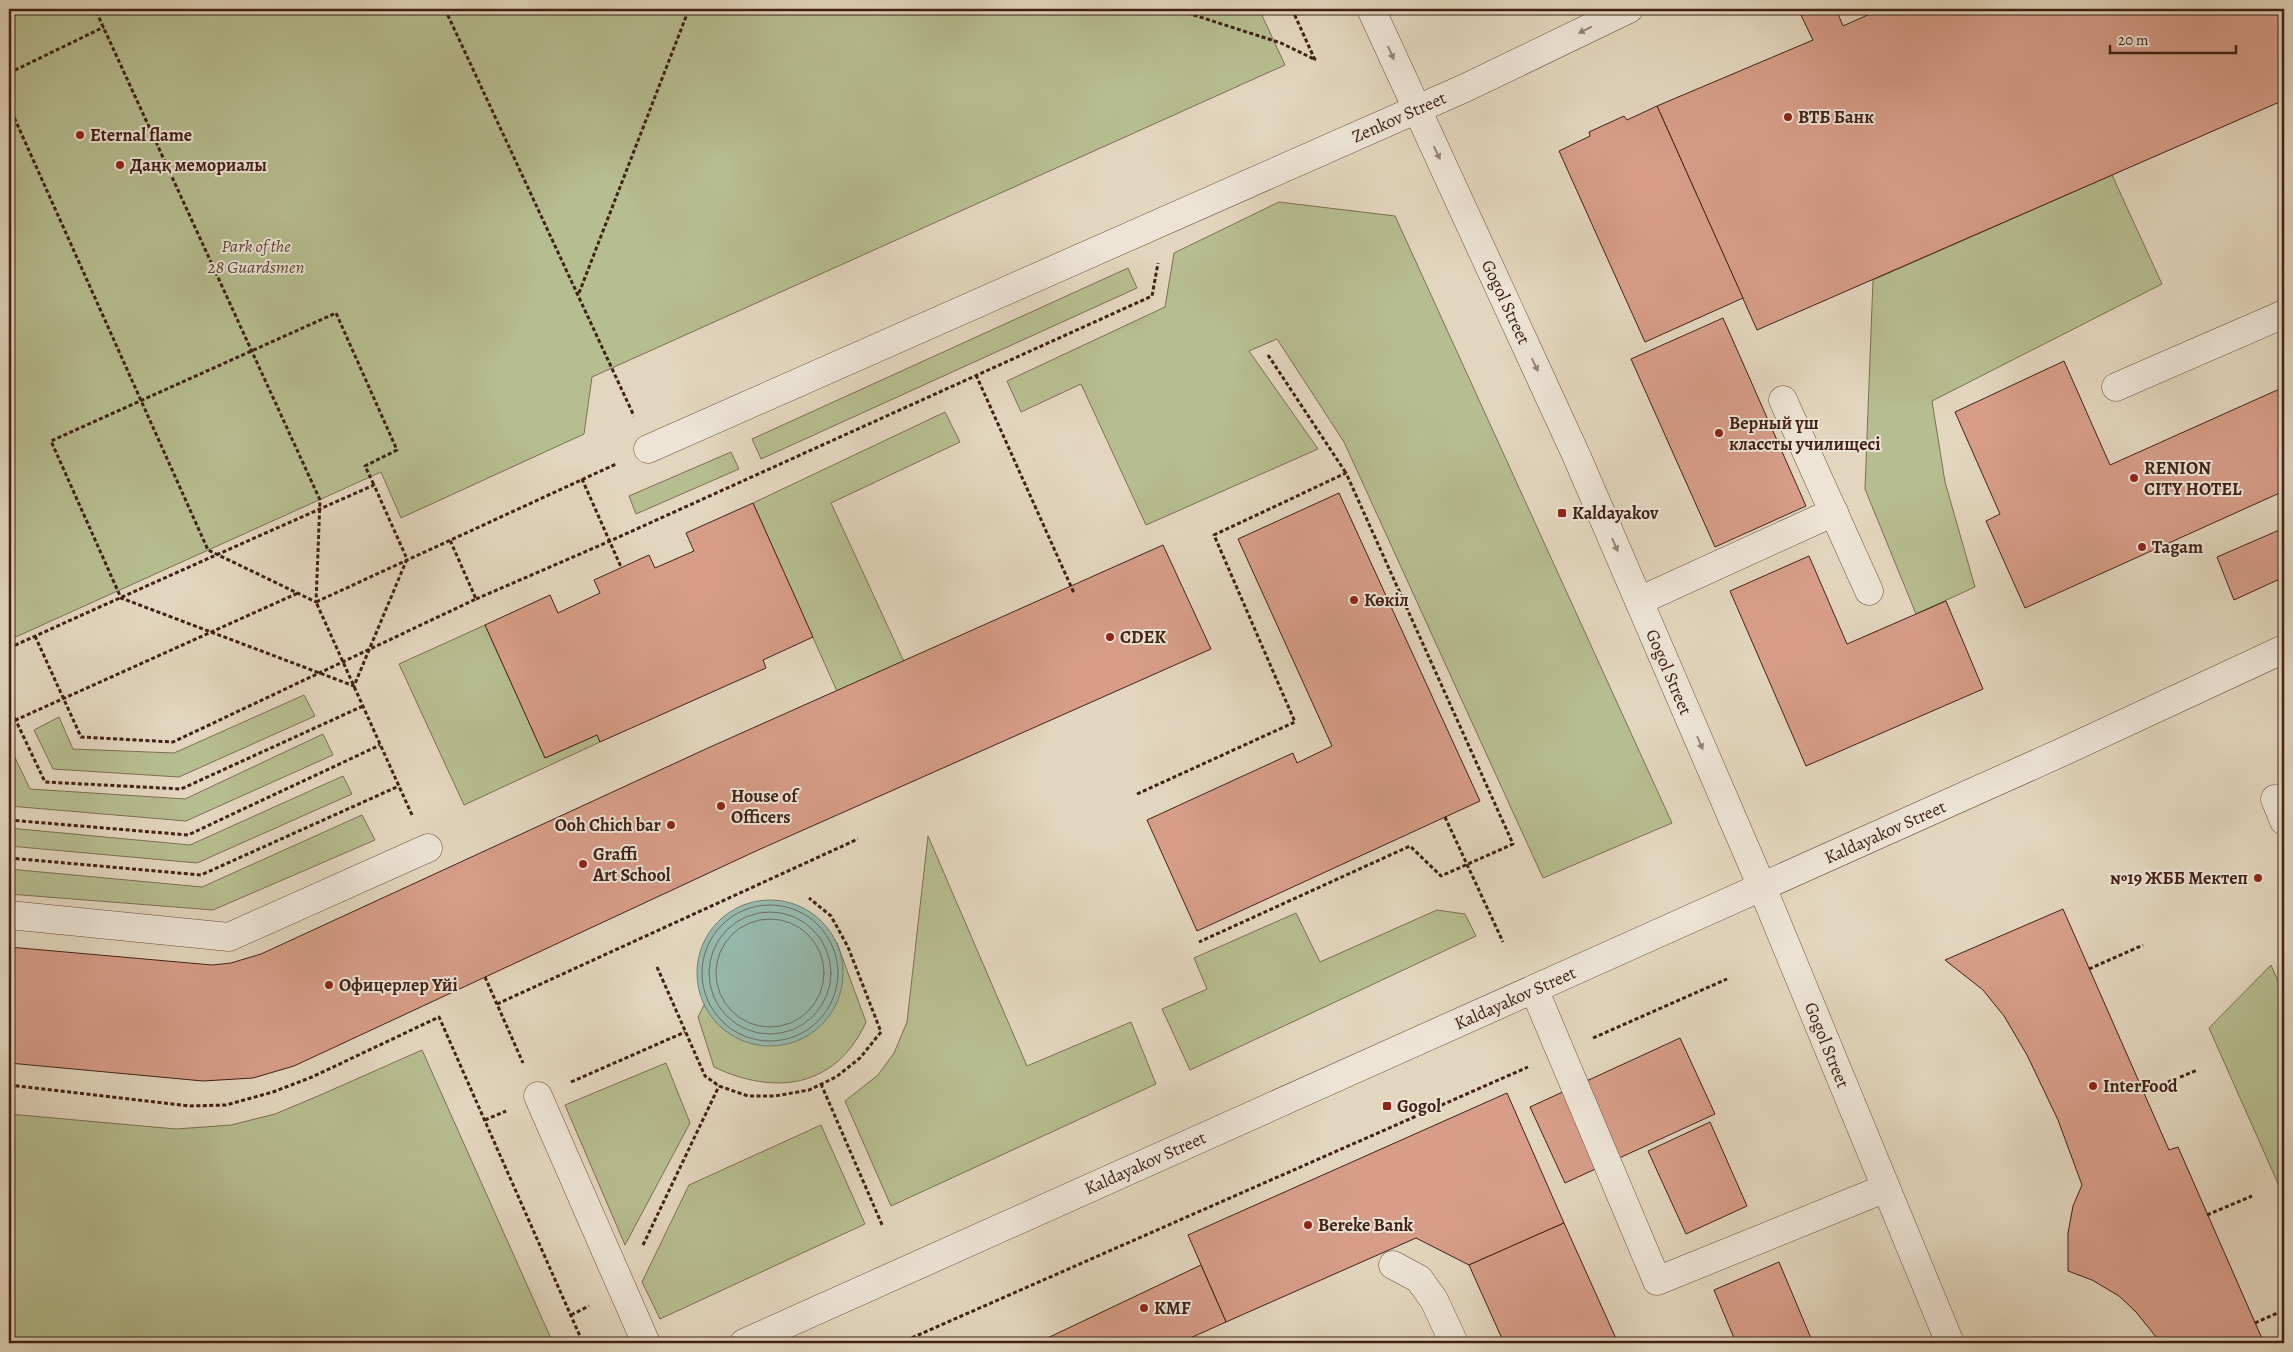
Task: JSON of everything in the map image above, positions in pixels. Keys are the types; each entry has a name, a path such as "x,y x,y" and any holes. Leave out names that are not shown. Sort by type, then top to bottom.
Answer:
{"street":[{"name":"Gogol Street","path":"1371,9 1577,457 1762,888 1950,1343"},
{"name":"Zenkov Street","path":"648,449 1417,109 1629,9"},
{"path":"2116,387 2284,314"},
{"path":"1783,400 1869,591"},
{"path":"1639,601 1834,512"},
{"name":"Kaldayakov Street","path":"744,1343 1762,888 2284,648"},
{"path":"9,915 229,938 428,848"},
{"path":"1534,989 1657,1281 1886,1188"},
{"path":"538,1096 621,1291 646,1343"},
{"path":"1393,1265 1419,1278 1434,1300 1454,1343"}],"path":[{"path":"95,9 320,500 316,602 428,848"},
{"path":"316,602 648,449 579,294 445,9"},
{"path":"579,294 689,9"},
{"path":"1175,9 1281,43 1316,60 1292,9"},
{"path":"9,73 104,27"},
{"path":"9,106 208,550 316,602"},
{"path":"35,636 81,737 173,742 476,599 610,541 1152,296 1166,220"},
{"path":"336,313 397,450 365,466 407,559 354,686 121,598 51,441 336,313"},
{"path":"1199,942 1410,846 1441,876 1513,844 1346,473 1268,355"},
{"path":"976,375 1074,593"},
{"path":"1137,794 1295,722 1214,535 1346,473"},
{"path":"582,479 621,567"},
{"path":"9,648 374,485"},
{"path":"450,540 476,599"},
{"path":"9,723 298,593"},
{"path":"9,706 45,782 181,788 363,706"},
{"path":"9,820 188,834 380,745"},
{"path":"9,858 200,875 399,786"},
{"path":"1445,817 1503,942"},
{"path":"497,1004 858,839"},
{"path":"657,967 705,1076 720,1086 748,1096 784,1094 809,1090 836,1077 860,1058 881,1032 848,947 831,916 809,898"},
{"path":"2089,970 2143,945"},
{"path":"485,977 538,1096 685,1032"},
{"path":"900,1343 1728,979"},
{"path":"9,1085 189,1106 226,1105 273,1092 312,1077 439,1017 583,1343"},
{"path":"2144,1092 2197,1070"},
{"path":"821,1084 883,1227"},
{"path":"621,1291 720,1086"},
{"path":"2208,1215 2252,1196"},
{"path":"2255,1323 2284,1310"}],"green space":[{"name":"Park of the 28 Guardsmen","path":"9,9 1259,9 1285,65 592,377 584,434 401,518 381,472 9,640"},
{"path":"2112,175 2162,284 1932,401 1945,482 1975,587 1916,614 1865,489 1873,280"},
{"path":"1279,202 1395,216 1672,823 1543,878 1344,442 1277,339 1249,351 1318,449 1146,525 1081,384 1021,412 1007,381 1165,307 1174,253"},
{"path":"1128,268 1137,288 761,459 752,439"},
{"path":"945,412 960,442 831,503 907,668 840,698 753,503"},
{"path":"731,452 739,469 636,514 629,496"},
{"path":"485,625 545,758 597,735 600,742 464,805 399,664"},
{"path":"304,695 315,716 179,777 53,769 34,730 59,717 73,749 174,753"},
{"path":"323,734 333,755 186,821 9,806 9,745 30,789 185,799"},
{"path":"343,776 352,794 197,863 9,846 9,828 190,845"},
{"path":"362,815 375,840 213,910 9,894 9,869 202,887"},
{"path":"928,836 1027,1066 1131,1022 1156,1084 891,1206 845,1101 878,1075 894,1053 907,1022"},
{"path":"1437,910 1465,914 1476,936 1190,1070 1162,1009 1207,989 1194,958 1296,913 1320,962"},
{"path":"837,943 866,1022 853,1044 838,1061 821,1073 802,1080 781,1083 737,1076 714,1067 698,1017 704,1005 719,1025 843,967"},
{"path":"2271,965 2284,995 2284,1197 2209,1028"},
{"path":"422,1050 553,1343 9,1343 9,1114 176,1129 231,1125 275,1114"},
{"path":"666,1063 690,1123 625,1245 565,1105"},
{"path":"821,1125 865,1224 660,1319 642,1282 689,1185"}],"water":[{"path":"770,900 798,906 821,922 837,945 843,973 837,1001 821,1024 798,1040 770,1046 742,1040 719,1024 703,1001 697,973 703,945 719,922 742,906"}],"building":[{"path":"1798,9 1836,9 1843,26 1881,9 2284,9 2284,100 1757,330 1657,106 1813,40"},
{"path":"1657,106 1743,298 1645,342 1559,151 1590,136 1589,132 1624,116 1627,120"},
{"name":"Верный үш классты училищесі","path":"1723,318 1806,506 1715,547 1631,359"},
{"name":"RENION CITY HOTEL","path":"2064,361 2110,465 2284,387 2284,491 2025,608 1986,521 2000,514 1955,412"},
{"path":"1339,493 1480,801 1197,931 1147,820 1293,753 1297,763 1332,746 1238,539"},
{"path":"753,503 813,637 763,660 766,668 600,742 597,735 545,758 485,625 550,595 558,613 600,593 594,580 649,555 655,568 694,551 686,533"},
{"path":"2284,528 2284,577 2234,600 2217,557"},
{"name":"House of Officers","path":"1163,545 1211,649 756,851 294,1066 253,1078 203,1081 9,1063 9,947 212,965 231,963 261,954 708,748"},
{"path":"1809,556 1847,644 1946,601 1983,689 1806,766 1730,591"},
{"path":"2063,909 2169,1150 2178,1147 2264,1343 2161,1343 2136,1312 2119,1296 2092,1280 2068,1271 2068,1233 2073,1206 2082,1185 2058,1120 2027,1055 2004,1016 1983,990 1945,960"},
{"path":"1680,1038 1715,1114 1565,1183 1530,1107"},
{"path":"1507,1093 1564,1223 1469,1265 1416,1238 1226,1322 1188,1235"},
{"path":"1710,1122 1747,1206 1686,1234 1648,1151"},
{"path":"1564,1223 1618,1343 1504,1343 1469,1265"},
{"path":"1779,1262 1813,1343 1736,1343 1714,1290"},
{"path":"1201,1265 1226,1322 1179,1343 1037,1343"}],"place":[{"name":"ВТБ Банк","path":"1788,117"},
{"name":"Eternal flame","path":"80,135"},
{"name":"Даңқ мемориалы","path":"120,165"},
{"name":"Верный үш классты училищесі","path":"1719,433"},
{"name":"RENION CITY HOTEL","path":"2134,478"},
{"name":"Kaldayakov","path":"1562,513"},
{"name":"Tagam","path":"2142,547"},
{"name":"Көкіл","path":"1354,600"},
{"name":"CDEK","path":"1110,637"},
{"name":"House of Officers","path":"721,806"},
{"name":"Ooh Chich bar","path":"671,825"},
{"name":"Graffi Art School","path":"583,864"},
{"name":"№19 ЖББ Мектеп","path":"2258,878"},
{"name":"Офицерлер Үйі","path":"329,985"},
{"name":"InterFood","path":"2093,1086"},
{"name":"Gogol","path":"1387,1106"},
{"name":"Bereke Bank","path":"1308,1225"},
{"name":"KMF","path":"1144,1308"}]}
